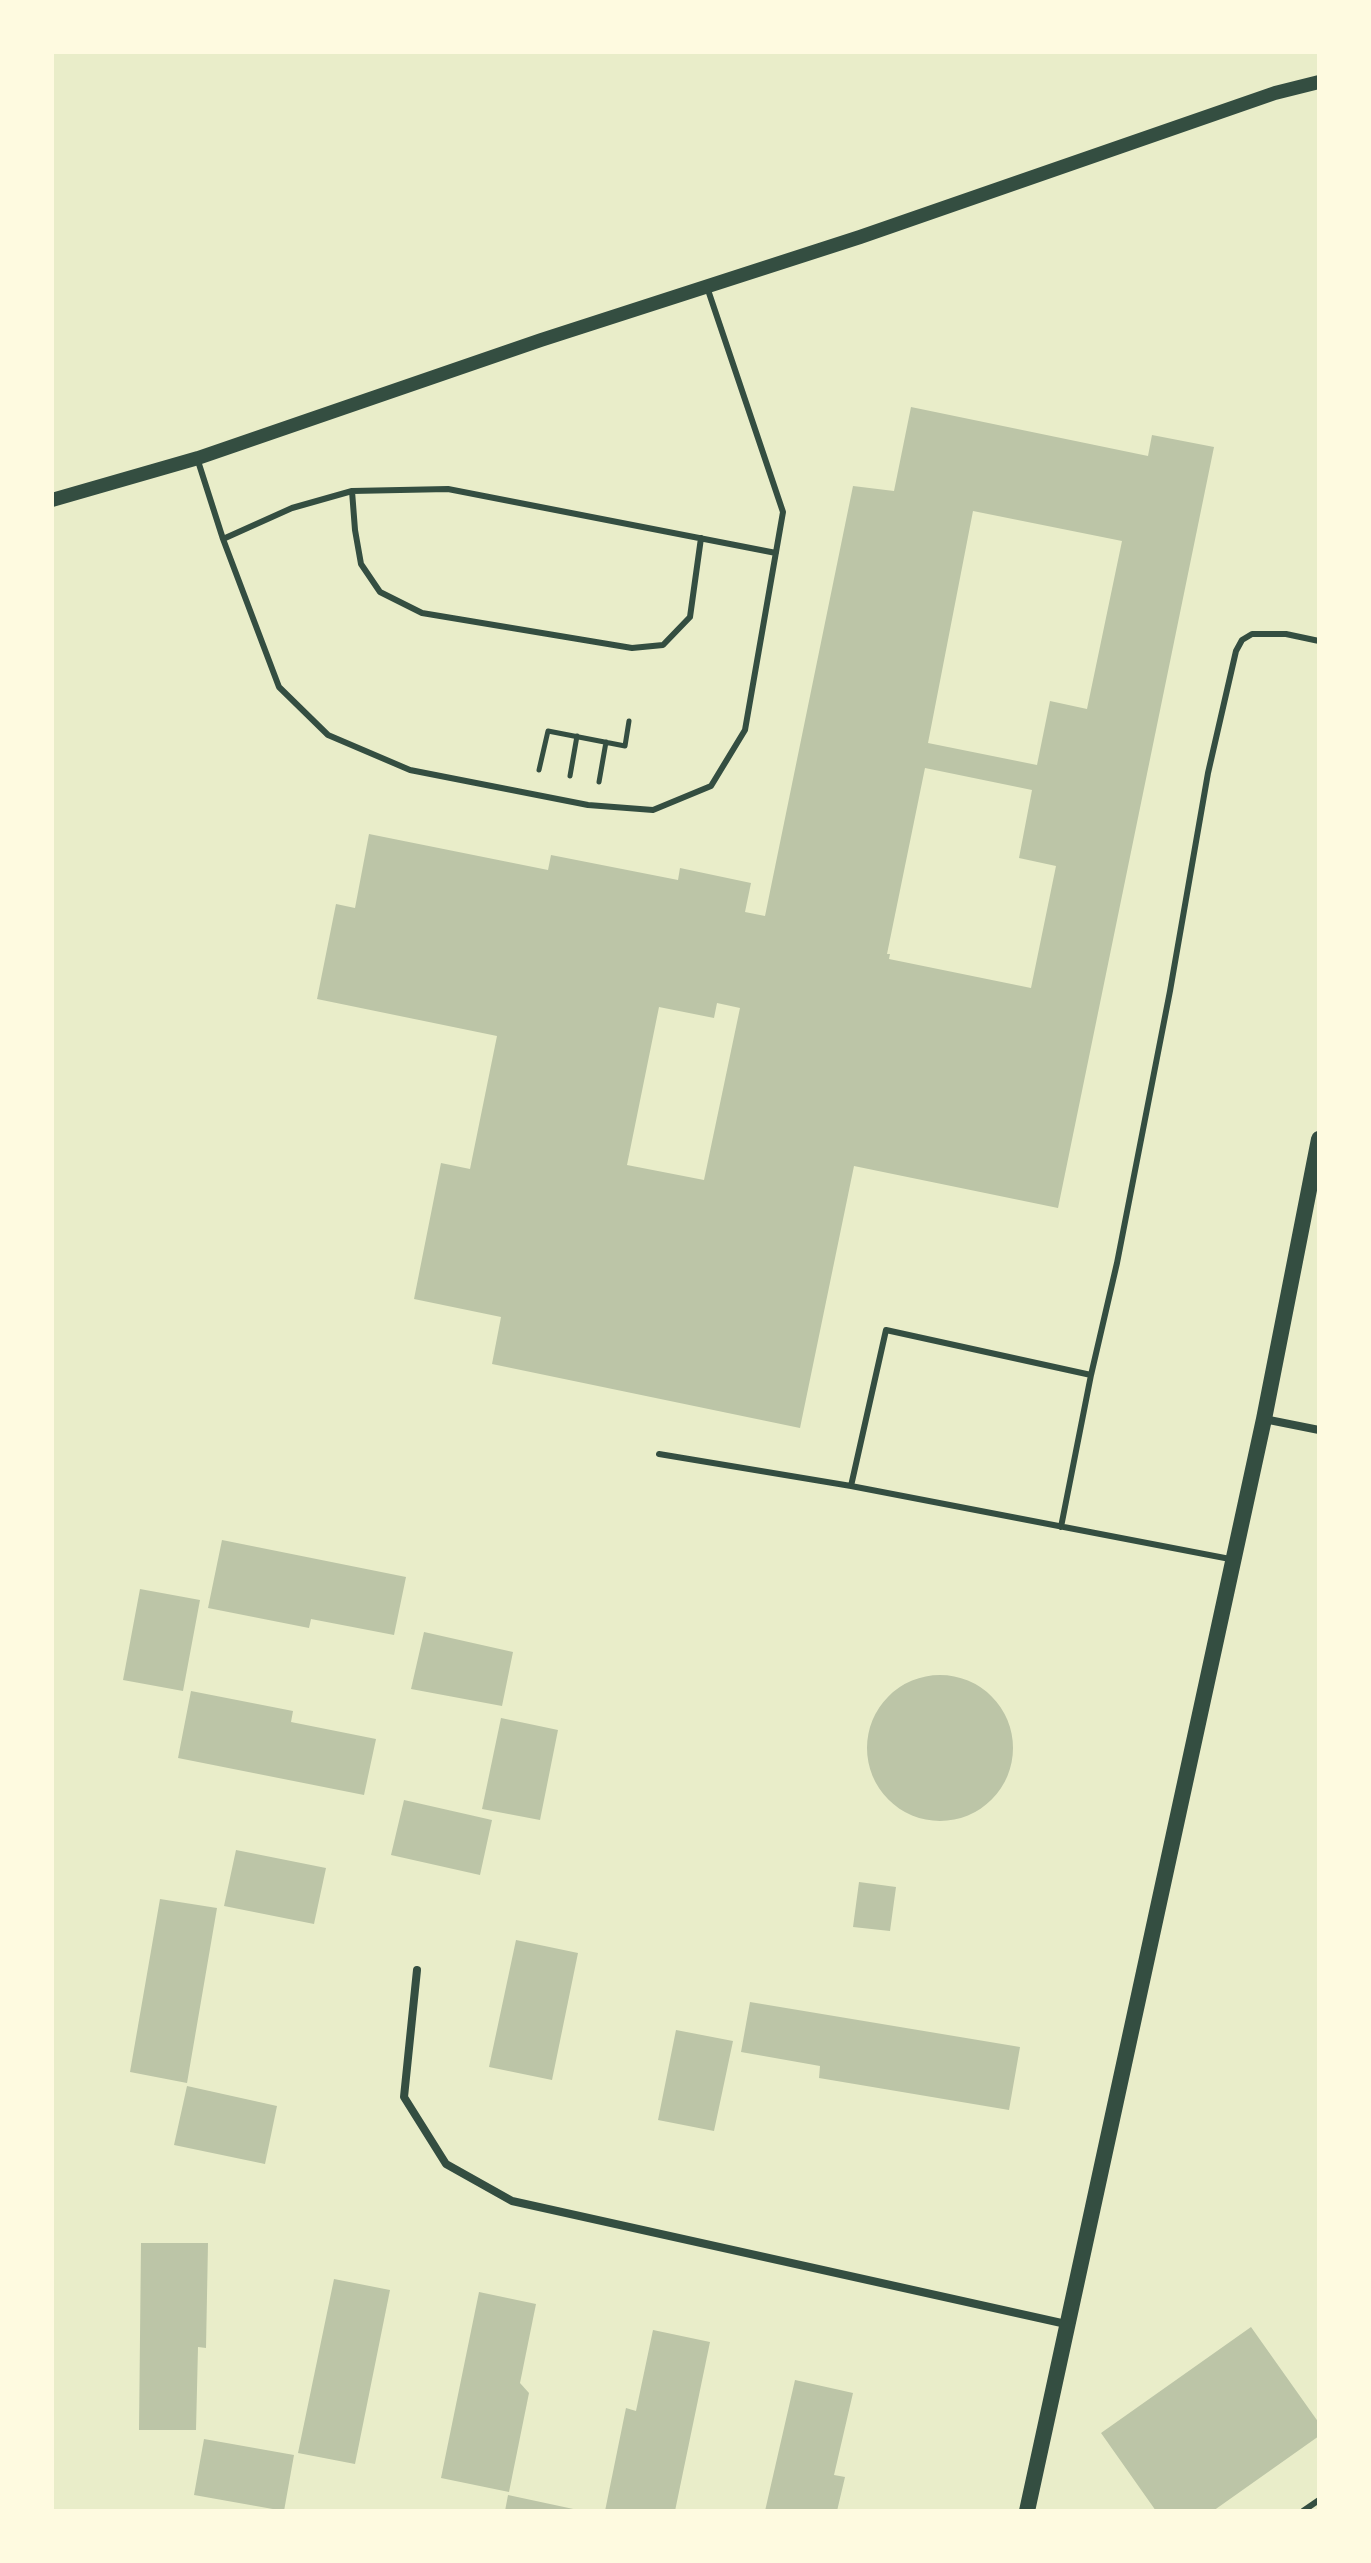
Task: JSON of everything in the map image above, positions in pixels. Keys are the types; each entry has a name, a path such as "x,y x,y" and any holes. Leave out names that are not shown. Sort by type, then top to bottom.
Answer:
{"main road":[{"path":"1027,2511 1234,1560 1319,1139"}],"street":[{"path":"52,500 198,458 1275,93 1319,82"},
{"path":"1264,1419 1319,1430"},
{"path":"417,1970 404,2097 446,2164 512,2201 1066,2324"}],"lane":[{"path":"198,458 223,539 279,687 328,735 410,770 588,805 653,810 711,786 745,730 783,512 707,287"},
{"path":"223,539 292,508 352,491 448,489 776,553"},
{"path":"352,491 361,564 380,592 422,613 632,648 663,645 690,617 701,538"},
{"path":"1061,1527 1117,1263 1170,991 1208,773 1236,651 1242,640 1252,634 1286,634 1319,641"},
{"path":"851,1486 886,1330 1091,1375"},
{"path":"659,1454 851,1486 1234,1560"},
{"path":"1303,2511 1319,2500"}],"path":[{"path":"534,793 548,731 625,746 629,721"},
{"path":"565,800 577,736"},
{"path":"588,805 599,783 606,742"}],"building":[{"path":"911,407 1148,456 1152,435 1214,447 1058,1208 854,1166 800,1428 492,1364 501,1317 414,1299 441,1163 470,1169 497,1036 317,999 336,904 355,908 369,834 548,870 551,855 678,880 680,868 751,883 745,912 765,916 853,486 894,491","holes":["973,511 1122,541 1087,709 1050,701 1037,765 928,743","925,768 1032,790 1019,858 1056,866 1031,988 889,959 890,954 887,954","717,1003 740,1008 704,1180 627,1165 659,1007 714,1018"]},
{"path":"222,1540 406,1577 394,1635 311,1619 309,1628 208,1608"},
{"path":"140,1589 200,1600 183,1691 123,1680"},
{"path":"424,1632 513,1652 502,1706 411,1689"},
{"path":"940,1675 968,1680 992,1696 1008,1720 1013,1748 1008,1776 992,1800 968,1816 940,1821 912,1816 888,1800 872,1776 867,1748 872,1720 888,1696 912,1680"},
{"path":"191,1691 293,1711 291,1722 376,1739 364,1795 178,1758"},
{"path":"501,1718 558,1730 540,1820 482,1809"},
{"path":"404,1800 492,1820 480,1875 391,1855"},
{"path":"236,1850 326,1868 314,1924 224,1906"},
{"path":"859,1882 896,1887 890,1931 853,1927"},
{"path":"160,1899 217,1908 187,2083 130,2072"},
{"path":"516,1940 578,1953 552,2080 489,2067"},
{"path":"750,2002 1020,2047 1009,2110 819,2078 820,2066 741,2052"},
{"path":"676,2030 733,2041 714,2131 658,2120"},
{"path":"187,2086 277,2106 265,2164 174,2145"},
{"path":"141,2243 208,2243 206,2348 198,2347 196,2430 139,2430"},
{"path":"334,2279 390,2290 355,2464 298,2453"},
{"path":"479,2292 536,2304 520,2383 529,2393 509,2492 441,2478"},
{"path":"1251,2327 1319,2423 1319,2436 1213,2511 1156,2511 1101,2433"},
{"path":"653,2330 710,2342 675,2511 605,2511 626,2408 636,2411"},
{"path":"795,2380 853,2393 834,2475 845,2477 837,2511 765,2511"},
{"path":"204,2439 294,2455 284,2511 194,2495"},
{"path":"508,2495 578,2510 578,2511 505,2511"}]}
